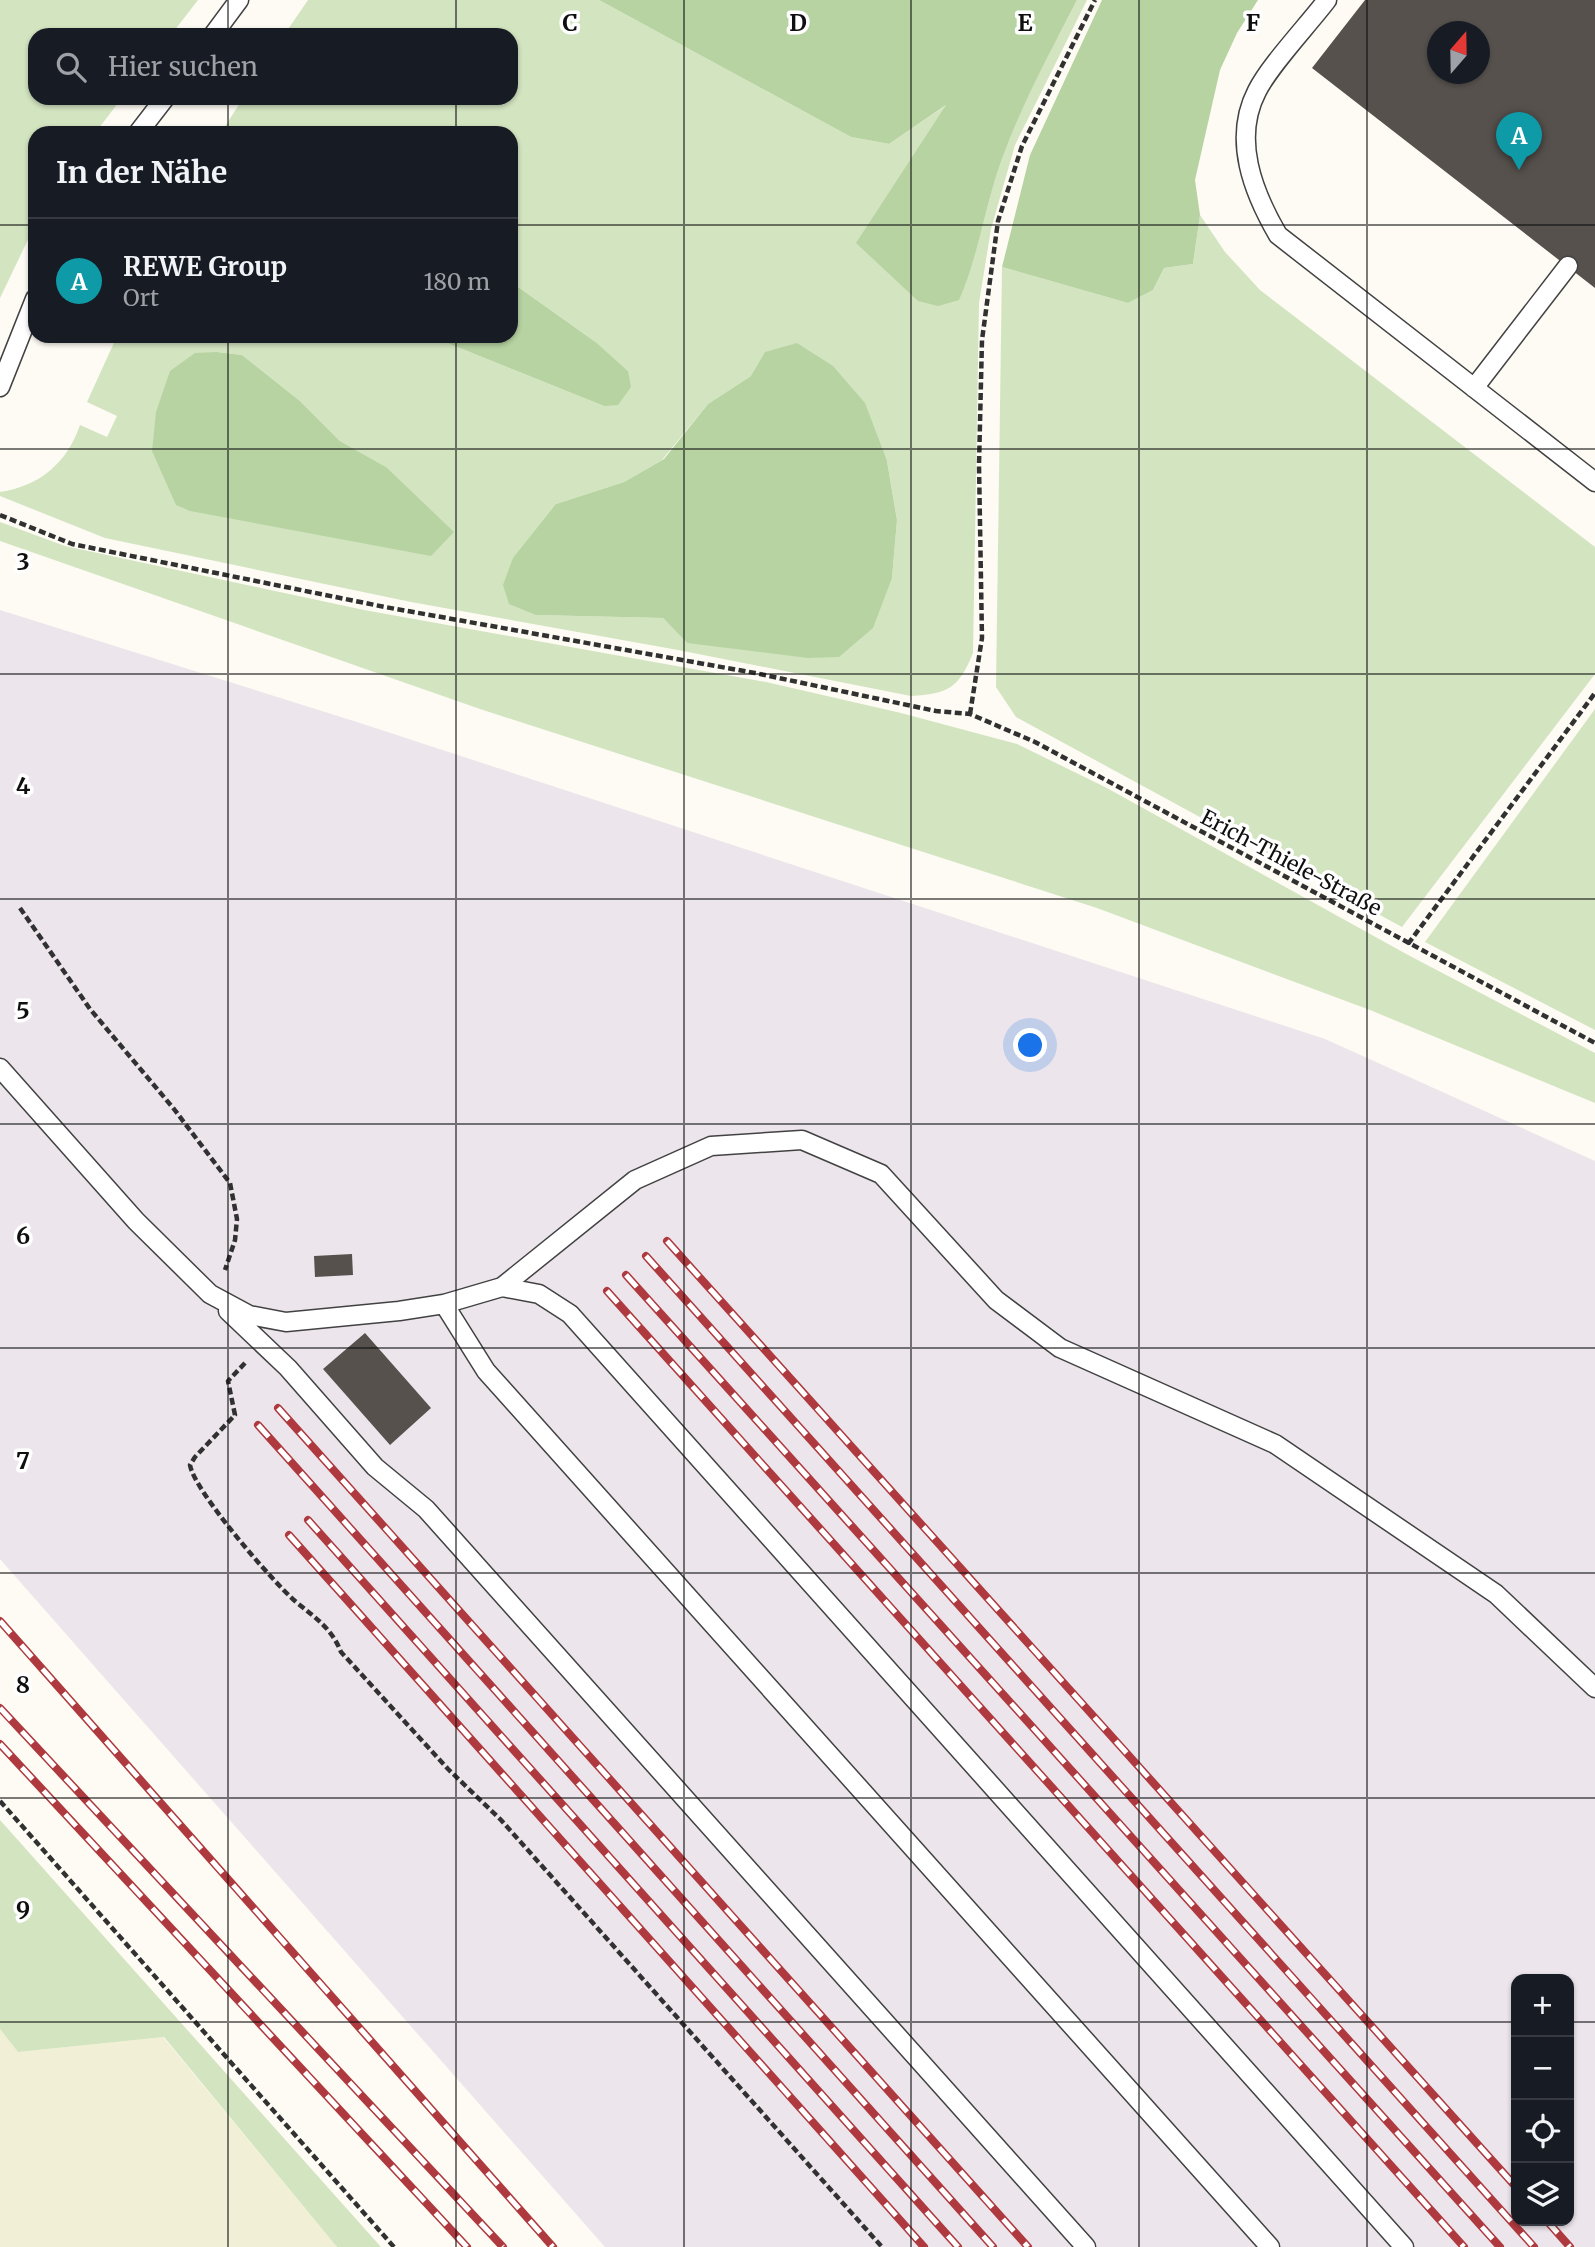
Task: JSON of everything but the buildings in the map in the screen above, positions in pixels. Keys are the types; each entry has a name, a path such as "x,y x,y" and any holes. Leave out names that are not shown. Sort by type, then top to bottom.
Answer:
{"lane":[{"path":"218,28 239,0"},
{"path":"1327,0 1257,90 1246,126 1248,164 1258,202 1278,235 1595,482"},
{"path":"143,126 160,105"},
{"path":"1474,388 1568,266"},
{"path":"0,387 28,317"},
{"path":"0,1068 136,1221 263,1345 375,1467 426,1509 1086,2247"},
{"path":"210,1294 249,1315 286,1322 444,1304 502,1287 635,1180 711,1146 802,1140 881,1174 996,1300 1060,1348 1275,1444 1496,1594 1595,1688"},
{"path":"502,1287 539,1294 570,1314 1404,2247"},
{"path":"444,1304 486,1371 1270,2247"}],"path":[{"path":"970,714 982,638 979,465 982,340 998,221 1022,146 1095,0"},
{"name":"Erich-Thiele-Straße","path":"0,515 85,546 385,607 755,673 936,711 970,714 1035,742 1595,1043"},
{"path":"1408,944 1595,693"},
{"path":"20,908 90,1009 174,1109 230,1183 237,1219 235,1240 228,1266 210,1294"},
{"path":"263,1345 228,1381 235,1415 190,1465 196,1479 248,1549 294,1600 322,1621 334,1634 341,1652 448,1769 501,1820 882,2247"},
{"path":"0,1801 394,2247"}],"shaded area":[{"path":"0,610 360,723 1325,1039 1595,1161 1595,2247 605,2247 0,1559"},
{"path":"0,2029 18,2052 163,2037 337,2247 0,2247"}],"green space":[{"path":"0,0 198,0 176,28 28,28 28,105 117,105 100,126 28,126 28,240 0,298"},
{"path":"308,0 599,0 851,137 889,144 948,104 959,299 1011,135 1077,0 1087,0 1015,145 991,229 979,303 973,653 963,674 951,687 943,691 911,696 678,650 411,602 105,538 0,496 0,492 28,484 50,470 68,451 80,425 107,437 117,416 87,402 114,343 447,343 604,406 628,371 597,343 518,287 518,126 225,126 239,105 518,105 518,28 289,28","holes":["217,352 242,355 300,401 340,441 386,467 170,371","751,376 887,461 897,520 892,578 687,643 663,618 536,615 556,504 624,482 662,460 708,404"]},
{"path":"599,0 1077,0 1011,136 959,300 938,306 918,301 856,243 946,105 889,144 851,137"},
{"path":"1102,0 1258,0 1237,33 1220,70 1195,180 1200,215 1193,264 1164,268 1153,290 1128,303 1002,267 1030,155"},
{"path":"1200,215 1225,252 1260,290 1595,547 1595,674 1402,927 1016,717 996,687 1002,267 1128,303 1153,290 1164,268 1193,264"},
{"path":"518,287 597,343 628,371 631,387 618,405 604,406 447,343 518,343"},
{"path":"797,343 833,366 865,403 887,461 897,520 892,578 873,628 839,657 808,658 687,643 663,618 536,615 509,604 503,585 513,558 556,504 624,482 664,459 708,404 751,376 765,352"},
{"path":"195,353 242,355 300,401 340,441 386,467 454,532 431,556 190,511 176,505 152,451 156,412 170,371"},
{"path":"0,522 65,546 364,610 766,682 901,713 1017,744 1105,787 1408,955 1595,1053 1595,1103 1370,1010 1097,908 480,709 0,541"},
{"path":"1595,709 1595,1030 1425,942"},
{"path":"0,1820 381,2247 337,2247 164,2037 18,2052 0,2029"}],"railway":[{"path":"667,1241 1511,2181"},
{"path":"646,1256 1534,2247"},
{"path":"626,1275 1500,2247"},
{"path":"607,1291 1464,2247"},
{"path":"278,1408 1028,2247"},
{"path":"258,1425 993,2247"},
{"path":"308,1520 958,2247"},
{"path":"289,1535 924,2247"},
{"path":"0,1621 553,2247"},
{"path":"0,1708 503,2247"},
{"path":"0,1744 467,2247"},
{"path":"1551,2226 1570,2247"}],"place":[{"name":"REWE Group","path":"1519,170"}]}
